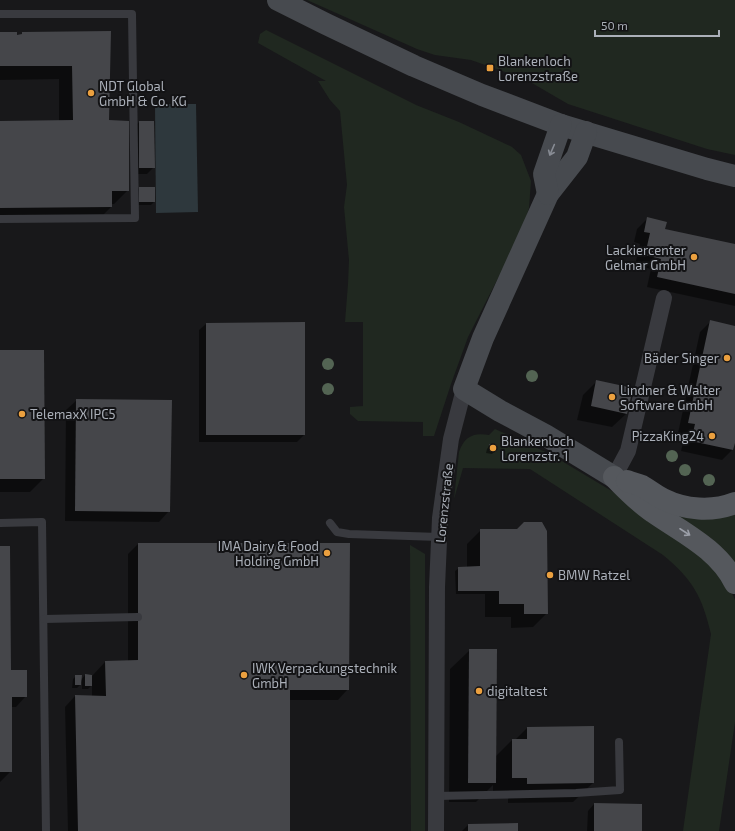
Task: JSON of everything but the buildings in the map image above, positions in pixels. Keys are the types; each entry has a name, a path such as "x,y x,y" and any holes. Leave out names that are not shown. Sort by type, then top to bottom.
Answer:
{"main road":[{"path":"278,0 414,66 561,126 735,176"},
{"path":"548,194 544,174 561,126"},
{"name":"Lorenzstraße","path":"464,389 483,338 548,194 577,157 586,132"},
{"path":"464,389 494,408 545,435 614,477 652,512 705,546 726,569 735,584"},
{"path":"614,477 641,485 661,498 680,506 691,508 710,508 722,507 735,502"}],"street":[{"path":"614,477 628,451 664,298"},
{"name":"Lorenzstraße","path":"436,831 440,518 451,439 464,389"}],"lane":[{"path":"0,14 132,14 135,218 0,219"},
{"path":"0,523 42,522 46,831"},
{"path":"330,523 337,532 349,534 439,537"},
{"path":"44,619 138,617"},
{"path":"436,796 576,793 620,790 619,742"}],"shaded area":[{"path":"307,0 735,0 735,155 707,149 568,104 525,79 471,60 435,55 417,49"},
{"path":"266,30 416,105 459,122 512,147 521,155 531,181 529,208 520,235 468,337 434,436 423,436 423,422 358,421 350,414 350,407 363,406 363,322 345,322 349,260 344,207 347,185 340,111 330,100 318,81 326,81 258,43 260,34"},
{"path":"155,104 196,104 198,212 156,213"},
{"path":"495,429 550,454 615,493 700,550 732,593 735,600 735,722 719,831 683,831 711,634 704,609 695,590 682,573 663,555 530,469 463,468 454,499 459,452 461,447 466,439 478,434 489,435"},
{"path":"639,491 735,509 735,569"},
{"path":"410,545 425,554 425,831 411,831"}],"place":[{"name":"Blankenloch Lorenzstraße","path":"490,68"},
{"name":"NDT Global GmbH & Co. KG","path":"91,93"},
{"name":"Lackiercenter Gelmar GmbH","path":"694,257"},
{"name":"Bäder Singer","path":"727,358"},
{"name":"Lindner & Walter Software GmbH","path":"612,397"},
{"name":"TelemaxX IPC5","path":"22,414"},
{"name":"PizzaKing24","path":"712,436"},
{"name":"Blankenloch Lorenzstr. 1","path":"493,448"},
{"name":"IMA Dairy & Food Holding GmbH","path":"327,553"},
{"name":"BMW Ratzel","path":"550,575"},
{"name":"IWK Verpackungstechnik GmbH","path":"244,675"},
{"name":"digitaltest","path":"479,691"}]}
